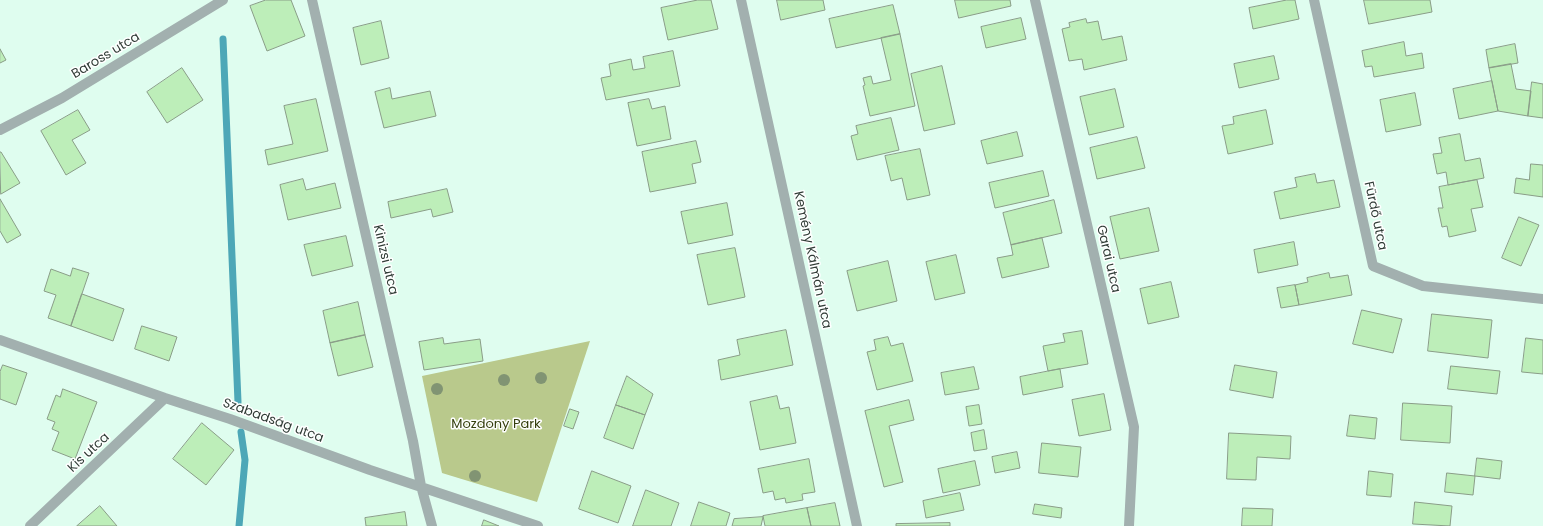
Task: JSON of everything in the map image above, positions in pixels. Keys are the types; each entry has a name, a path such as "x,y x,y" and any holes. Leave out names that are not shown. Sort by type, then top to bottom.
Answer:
{"street":[{"name":"Baross utca","path":"0,130 62,98 223,0"},
{"name":"Kinizsi utca","path":"312,0 413,441 421,486 432,526"},
{"name":"Kemény Kálmán utca","path":"741,0 857,526"},
{"name":"Garai utca","path":"1035,0 1134,427 1129,526"},
{"name":"Fürdő utca","path":"1314,0 1373,266 1423,286 1543,299"},
{"name":"Szabadság utca","path":"0,340 230,419 370,470 538,526"},
{"name":"Kis utca","path":"30,526 166,398"}],"green space":[{"name":"Mozdony Park","path":"590,341 537,502 442,473 422,376"}],"building":[{"path":"266,0 291,0 305,36 267,51 250,6"},
{"path":"698,0 711,0 718,29 668,40 661,8"},
{"path":"777,0 823,0 825,10 781,20"},
{"path":"955,0 1010,0 1011,6 959,18"},
{"path":"1287,0 1295,0 1299,19 1253,29 1249,8"},
{"path":"1364,0 1430,0 1432,12 1369,24"},
{"path":"893,5 900,34 836,48 829,19"},
{"path":"1021,18 1026,39 986,48 981,27"},
{"path":"1086,19 1087,23 1098,21 1102,40 1122,36 1127,60 1084,70 1082,59 1069,61 1062,29 1070,27 1069,23"},
{"path":"381,21 389,58 361,65 353,28"},
{"path":"900,34 915,106 870,116 863,86 865,85 863,78 871,76 873,84 891,80 881,38"},
{"path":"1404,42 1406,56 1422,53 1424,68 1374,77 1372,66 1365,67 1362,51"},
{"path":"1515,44 1518,63 1489,68 1486,50"},
{"path":"0,49 6,60 0,63"},
{"path":"673,51 680,86 606,100 601,78 611,76 609,64 631,59 633,70 645,68 643,57"},
{"path":"1274,56 1279,79 1239,88 1234,64"},
{"path":"1511,64 1516,89 1531,91 1528,116 1498,111 1489,68"},
{"path":"942,66 955,124 924,131 911,74"},
{"path":"182,68 203,100 167,123 147,92"},
{"path":"1492,81 1498,111 1459,119 1453,89"},
{"path":"1532,82 1543,84 1543,118 1528,116"},
{"path":"390,88 392,99 430,91 436,116 384,128 375,92"},
{"path":"1115,89 1124,127 1089,135 1080,97"},
{"path":"1415,93 1421,125 1386,132 1380,100"},
{"path":"316,99 328,151 268,165 265,150 293,144 284,106"},
{"path":"649,99 652,109 665,106 671,139 637,146 628,103"},
{"path":"78,110 90,130 72,140 86,163 66,175 41,131"},
{"path":"1266,110 1273,144 1228,154 1222,126 1234,124 1233,117"},
{"path":"891,118 899,150 857,160 851,136 858,134 856,126"},
{"path":"1017,132 1023,156 987,164 981,141"},
{"path":"1460,134 1465,161 1480,158 1484,178 1448,185 1446,172 1437,174 1433,154 1442,153 1439,138"},
{"path":"1137,137 1145,168 1097,179 1090,148"},
{"path":"696,141 701,162 692,164 696,183 650,192 642,152"},
{"path":"920,149 930,195 907,200 902,178 891,181 885,156"},
{"path":"0,152 20,183 1,194"},
{"path":"1531,164 1543,165 1543,197 1514,193 1516,178 1529,180"},
{"path":"1043,171 1049,196 995,208 989,183"},
{"path":"1315,174 1317,183 1334,180 1340,207 1280,219 1274,192 1297,187 1295,178"},
{"path":"303,179 306,190 335,183 341,208 288,220 280,185"},
{"path":"1477,180 1483,207 1471,209 1476,231 1449,237 1447,226 1442,227 1438,208 1443,208 1439,187"},
{"path":"447,189 453,212 433,217 431,209 391,218 388,202"},
{"path":"0,199 21,235 7,243 0,231"},
{"path":"1054,200 1062,233 1011,245 1003,213"},
{"path":"727,203 733,235 688,244 681,212"},
{"path":"1149,208 1159,251 1120,259 1110,217"},
{"path":"1519,217 1539,225 1521,266 1502,258"},
{"path":"346,236 353,266 312,276 304,245"},
{"path":"1042,238 1049,267 1002,278 997,258 1013,255 1011,245"},
{"path":"1294,242 1298,265 1258,273 1254,250"},
{"path":"735,248 745,297 708,305 697,255"},
{"path":"956,255 965,293 935,300 926,262"},
{"path":"888,261 897,301 857,311 847,271"},
{"path":"73,268 89,273 71,326 48,318 56,295 44,291 51,269 70,276"},
{"path":"1329,273 1330,278 1348,275 1352,295 1299,305 1295,285 1308,282 1307,278"},
{"path":"1171,282 1179,317 1148,324 1140,289"},
{"path":"1295,285 1299,305 1281,308 1277,288"},
{"path":"82,294 124,309 113,341 71,326"},
{"path":"358,302 365,335 330,343 323,311"},
{"path":"1362,310 1402,319 1393,353 1353,344"},
{"path":"1432,314 1492,320 1488,358 1428,351"},
{"path":"142,326 177,337 169,361 135,349"},
{"path":"786,330 793,365 721,380 718,360 740,355 737,340"},
{"path":"1082,331 1088,364 1048,371 1043,346 1065,342 1063,334"},
{"path":"365,335 373,367 338,376 330,343"},
{"path":"888,337 891,346 903,343 913,381 877,390 867,352 876,350 874,340"},
{"path":"443,338 444,344 480,339 483,361 424,370 419,342"},
{"path":"1526,338 1543,340 1543,374 1522,372"},
{"path":"3,365 27,373 16,405 0,399 0,372"},
{"path":"1235,365 1277,372 1273,398 1230,390"},
{"path":"1451,366 1500,371 1497,394 1448,389"},
{"path":"974,367 979,389 945,395 941,373"},
{"path":"1060,369 1063,387 1023,395 1020,377"},
{"path":"627,376 653,394 645,415 616,405"},
{"path":"63,389 97,402 75,459 52,450 59,432 52,429 55,422 47,419 56,395 60,397"},
{"path":"1104,394 1111,430 1079,436 1072,400"},
{"path":"777,396 780,409 789,407 796,443 760,450 750,402"},
{"path":"909,400 914,420 889,426 903,482 884,487 865,411"},
{"path":"1403,403 1452,406 1450,443 1401,440"},
{"path":"616,405 645,415 633,449 604,438"},
{"path":"979,405 982,424 969,426 966,407"},
{"path":"570,409 579,412 573,429 564,426"},
{"path":"1350,415 1377,418 1375,439 1347,436"},
{"path":"202,423 234,450 206,485 173,459"},
{"path":"984,430 987,449 974,451 971,433"},
{"path":"1229,433 1291,436 1290,459 1257,457 1256,480 1227,479"},
{"path":"1042,443 1081,447 1078,477 1039,473"},
{"path":"1017,452 1020,468 995,473 992,457"},
{"path":"1477,458 1502,461 1500,479 1475,476"},
{"path":"809,459 815,492 802,494 803,500 786,503 785,498 775,500 773,491 763,493 758,469"},
{"path":"975,461 980,485 943,493 938,469"},
{"path":"592,471 631,486 618,523 579,509"},
{"path":"1369,471 1393,474 1391,497 1367,495"},
{"path":"1447,473 1475,476 1473,495 1445,492"},
{"path":"646,490 679,503 671,526 633,526"},
{"path":"960,493 964,510 926,518 923,501"},
{"path":"699,502 730,513 726,526 691,526"},
{"path":"1415,502 1452,506 1450,526 1413,524"},
{"path":"835,503 840,526 811,526 807,508"},
{"path":"1035,504 1062,508 1061,518 1033,514"},
{"path":"100,506 117,526 77,526"},
{"path":"807,508 811,526 765,526 763,516"},
{"path":"1243,508 1273,509 1272,526 1242,526"},
{"path":"405,512 407,526 366,526 365,518"},
{"path":"763,517 761,526 732,526 734,519"},
{"path":"484,520 499,526 482,526"},
{"path":"950,523 950,526 896,526 896,524"}],"waterway":[{"path":"223,39 238,402"},
{"path":"239,526 245,460 241,432"}]}
